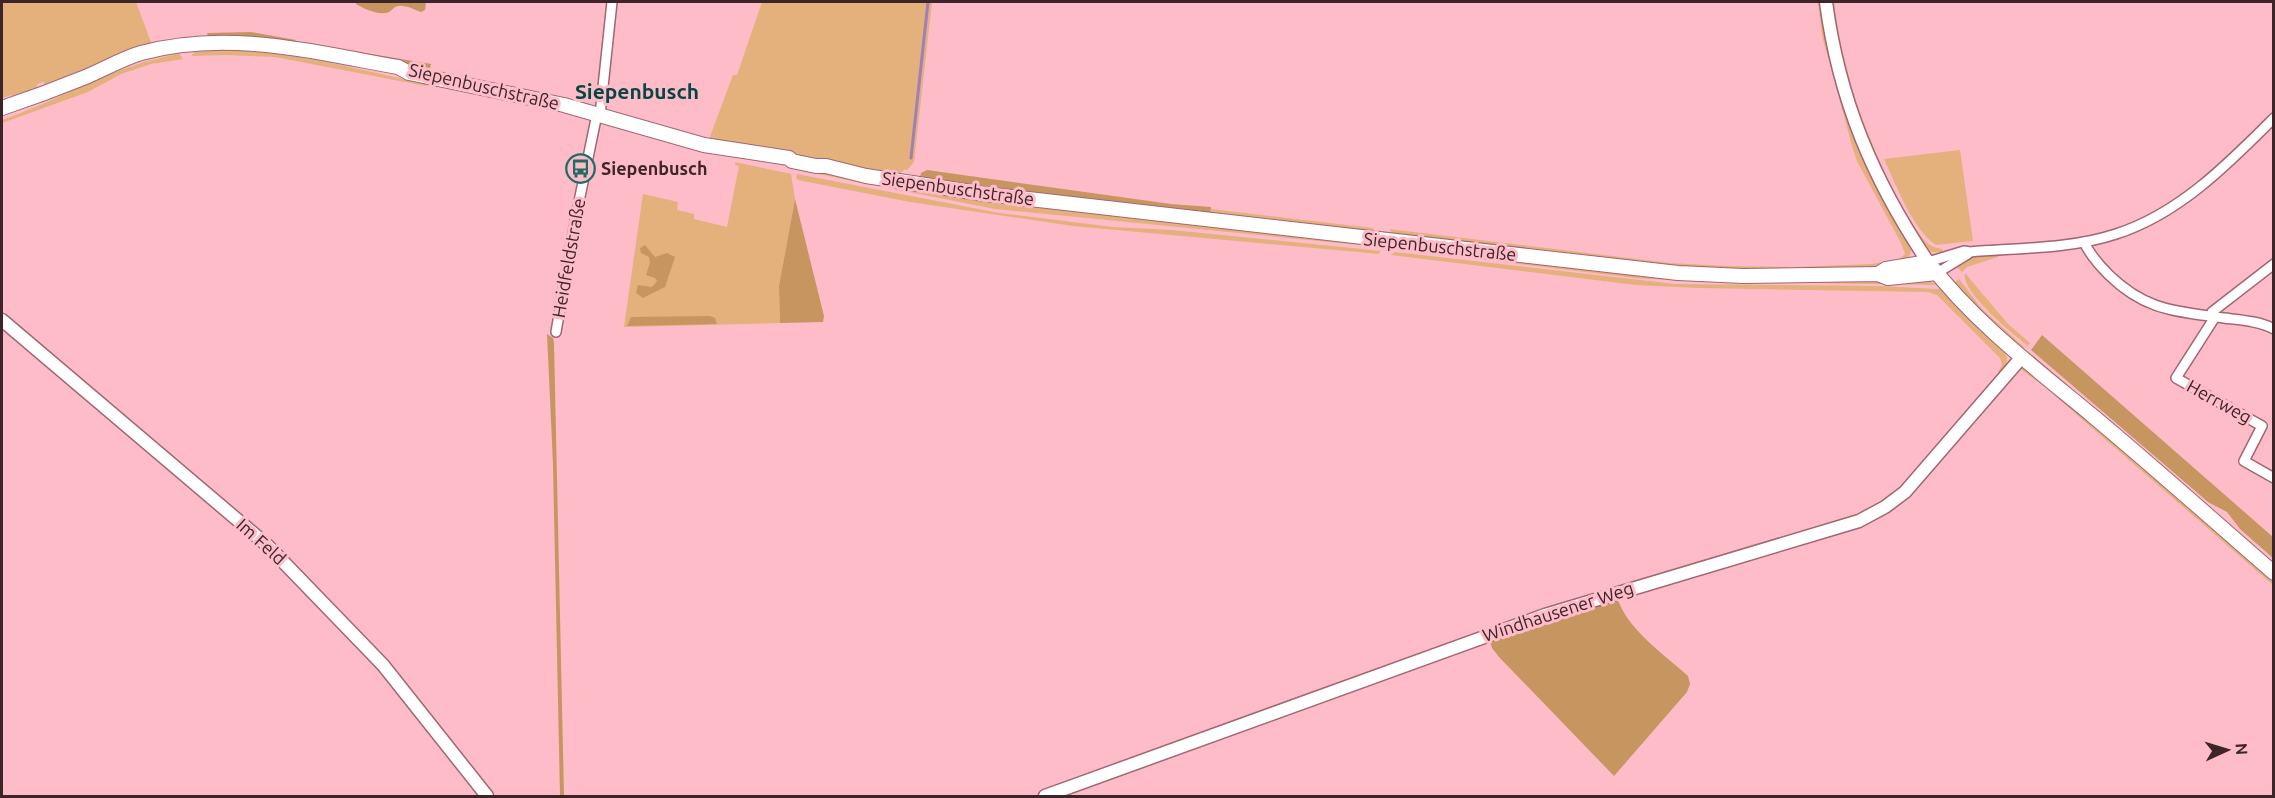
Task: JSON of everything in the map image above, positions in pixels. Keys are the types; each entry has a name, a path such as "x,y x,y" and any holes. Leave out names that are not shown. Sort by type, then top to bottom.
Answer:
{"main road":[{"name":"Siepenbuschstraße","path":"2,108 51,91 140,53 190,44 245,42 277,45 398,67 409,73 540,100 599,115 704,145 789,158 792,161 826,166 866,176 985,194 1678,273 1743,276 1878,273 1888,278 1932,267"},
{"path":"1932,267 1980,322 2020,358 2096,419 2274,573"}],"street":[{"name":"Heidfeldstraße","path":"556,332 576,219 599,115 612,2"},
{"path":"1826,2 1836,56 1851,116 1858,134 1889,199 1932,267"},
{"path":"1932,267 1955,252 2084,242 2117,234 2140,225 2200,188 2231,162 2274,118"},
{"path":"2084,242 2097,263 2132,296 2161,307 2256,323 2274,329"},
{"path":"1932,267 1970,252"},
{"path":"2213,316 2212,312 2274,264"},
{"name":"Herrweg","path":"2213,316 2176,378 2262,426 2244,461 2274,478"},
{"name":"Im Feld","path":"2,320 267,545 383,665 487,796"},
{"name":"Windhausener Weg","path":"1045,796 1545,615 1859,521 1885,507 1905,492 2020,358"}],"shaded area":[{"path":"2,2 136,2 152,45 81,75 47,85 43,82 37,84 37,89 14,98 11,95 2,98"},
{"path":"356,2 426,3 425,10 421,12 400,6 389,12 381,13 363,8"},
{"path":"762,2 932,2 914,162 907,170 895,174 708,142 733,75 737,75"},
{"path":"1818,2 1822,2 1836,76 1851,130 1883,200 1911,250 1905,260 1887,266 1829,271 1684,269 1394,235 1389,229 1670,263 1795,267 1871,264 1899,259 1905,254 1901,243 1857,161 1853,149 1822,36"},
{"path":"1831,2 1834,2 1852,89 1877,154 1895,194 1915,228 1927,243 1942,249 1943,252 1932,252 1922,243 1881,171 1870,144 1851,88"},
{"path":"251,32 296,40 294,42 251,37 208,37 207,33"},
{"path":"223,50 274,54 351,67 426,84 426,86 275,57 191,56 195,52"},
{"path":"353,51 431,64 429,73 404,64 353,55"},
{"path":"179,54 183,59 151,64 121,74 88,92 2,123 2,120 111,74"},
{"path":"1960,150 1973,241 1936,245 1927,238 1912,217 1884,159"},
{"path":"735,162 791,174 795,199 779,286 780,323 624,327 643,194 678,202 677,210 694,214 694,219 727,227 739,166 735,165"},
{"path":"800,168 843,177 1064,210 1379,245 1380,247 995,209 798,170"},
{"path":"927,170 1171,204 1211,207 1210,216 920,177 921,173"},
{"path":"797,174 999,213 1113,227 1172,230 1381,251 1378,254 1073,226 910,202 798,180"},
{"path":"795,199 824,316 823,322 780,323 779,286"},
{"path":"1211,209 1374,229 1369,232 1210,216"},
{"path":"645,245 655,257 667,253 675,257 665,287 643,298 636,293 638,285 652,287 657,281 646,275 650,263 649,257 641,253 640,248"},
{"path":"1398,247 1892,283 1929,281 1938,285 1635,278 1396,249"},
{"path":"1395,252 1675,284 1941,288 1963,313 2004,352 2007,357 2006,363 2003,372 1996,377 2002,364 2000,358 1937,295 1928,292 1636,285 1391,255"},
{"path":"2001,254 1967,267 1962,272 1955,265 1968,256"},
{"path":"1965,273 2008,324 2030,343 2028,346 1979,301 1966,281"},
{"path":"1959,279 1982,309 2025,348 2022,350 1976,308 1954,283"},
{"path":"710,316 715,318 717,324 627,326 631,317"},
{"path":"547,334 553,338 554,343 564,796 560,796 553,464"},
{"path":"2042,335 2273,537 2273,558 2240,529 2227,512 2208,502 2031,350"},
{"path":"2028,351 2189,490 2027,355"},
{"path":"2024,367 2273,579 2273,585 2046,388 2019,368"},
{"path":"1617,596 1621,608 1637,630 1688,676 1690,684 1687,692 1614,776 1499,657 1490,641"}],"waterway":[{"path":"911,158 928,2"}],"place":[{"name":"Siepenbusch","path":"580,169"}],"district":[{"name":"Siepenbusch","path":"637,92"}]}
